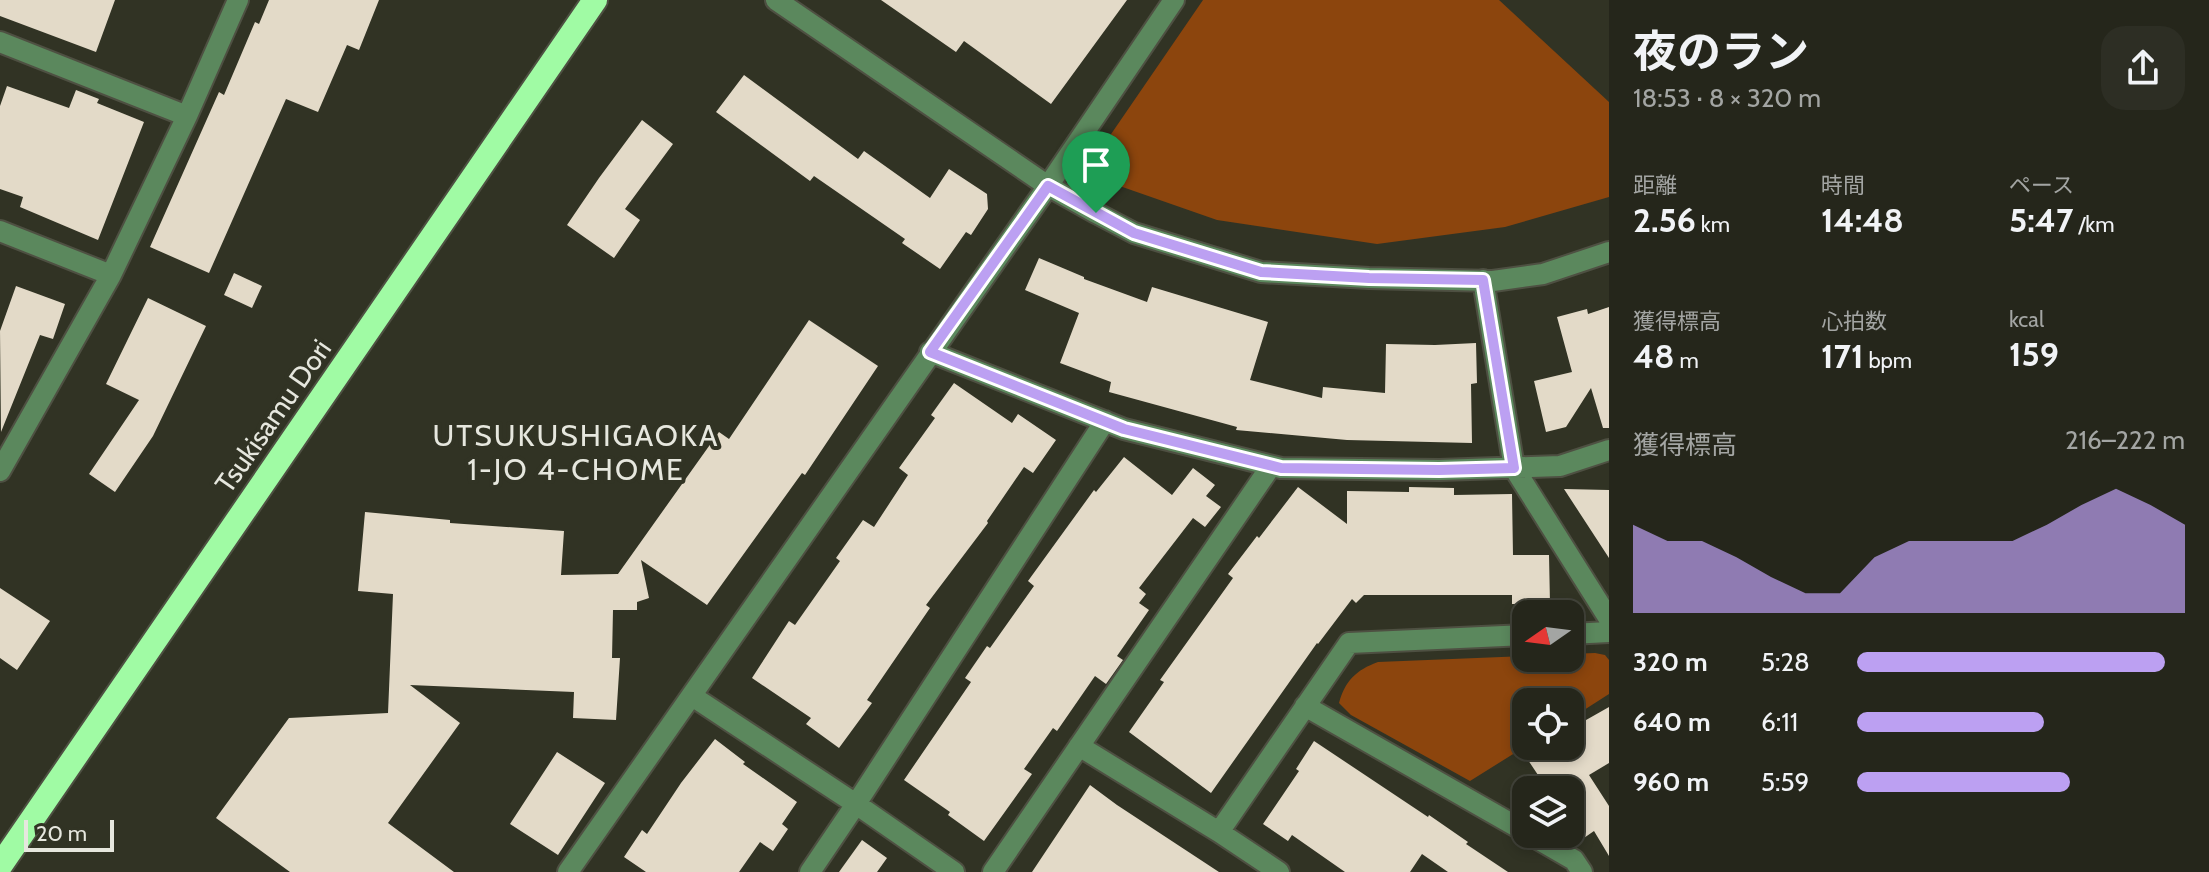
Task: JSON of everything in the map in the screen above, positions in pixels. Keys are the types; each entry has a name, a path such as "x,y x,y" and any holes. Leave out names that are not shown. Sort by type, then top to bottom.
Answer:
{"highway":[{"name":"Tsukisamu Dori","path":"0,866 595,0"}],"street":[{"path":"0,471 5,448 111,275 238,0"},
{"path":"776,0 1048,186 1134,233 1261,272 1493,281 1543,274 1609,252"},
{"path":"568,872 1048,186 1174,0"},
{"path":"0,42 187,116"},
{"path":"0,231 111,275"},
{"path":"1483,280 1514,468 1609,619"},
{"path":"930,352 1124,429 1281,468 1439,470 1560,466 1609,450"},
{"path":"810,872 1105,421"},
{"path":"993,872 1271,466"},
{"path":"1584,633 1609,632"},
{"path":"1219,832 1349,643 1512,636"},
{"path":"692,696 954,872"},
{"path":"1305,706 1512,824"},
{"path":"1079,746 1279,872"},
{"path":"1554,848 1574,860 1582,872"}],"shaded area":[{"path":"1203,0 1499,0 1609,102 1609,197 1505,227 1377,244 1217,220 1111,183 1101,164 1107,140"},
{"path":"1584,653 1605,655 1609,660 1609,694 1584,710 1584,688 1512,688 1512,755 1470,781 1351,715 1339,703 1352,677 1378,662 1512,657 1512,672 1584,672"}],"building":[{"path":"0,0 115,0 96,52 0,16"},
{"path":"269,0 379,0 359,50 347,45 318,112 286,99 209,273 150,247 219,92 224,95 255,22 259,24"},
{"path":"881,0 1127,0 1051,104 964,41 956,52"},
{"path":"744,75 858,159 864,151 930,198 949,169 987,194 988,209 971,235 966,232 940,269 902,243 905,239 814,176 810,181 716,112"},
{"path":"7,86 69,108 76,90 99,99 97,103 144,122 98,240 20,207 23,197 0,189 0,106"},
{"path":"642,120 673,144 625,209 640,220 614,258 567,225"},
{"path":"1039,258 1084,279 1147,302 1152,287 1268,322 1250,380 1322,398 1323,387 1385,393 1386,344 1476,343 1477,383 1471,384 1472,443 1347,440 1236,430 1237,427 1109,392 1111,382 1060,363 1079,313 1025,290"},
{"path":"234,273 262,286 252,308 224,295"},
{"path":"16,286 65,304 53,339 40,335 1,432 0,331"},
{"path":"148,298 206,326 153,436 115,492 89,474 139,400 106,384"},
{"path":"1609,307 1609,428 1603,428 1591,388 1566,427 1546,432 1534,381 1572,372 1557,317 1587,309 1588,314"},
{"path":"809,320 878,366 805,475 802,473 707,605 641,560 649,598 637,602 637,610 613,610 612,658 620,658 616,720 573,718 574,692 410,685 460,723 388,823 454,872 290,872 216,818 289,718 388,713 393,594 358,591 365,512 450,520 450,523 564,531 561,575 618,574 719,432 729,439"},
{"path":"954,383 1012,423 1018,414 1056,440 1033,473 1024,467 988,523 926,605 930,608 867,700 872,703 839,748 806,724 811,718 752,678 789,621 795,625 840,561 836,558 863,520 874,527 908,475 899,468 935,418 931,415"},
{"path":"1124,457 1172,495 1193,468 1215,485 1206,496 1221,507 1205,527 1193,518 1139,588 1146,594 1139,603 1149,610 1117,656 1123,660 1106,684 1095,676 1057,731 1053,728 1024,769 1032,774 984,841 948,815 950,812 904,780 971,682 965,678 1034,586 1028,581 1094,490 1096,492"},
{"path":"1298,487 1347,524 1347,491 1409,492 1409,487 1454,488 1454,495 1512,494 1513,555 1549,555 1550,600 1512,600 1512,595 1364,595 1356,603 1352,599 1317,643 1211,793 1129,732 1164,682 1160,680 1233,578 1228,574 1257,536 1259,538"},
{"path":"1564,489 1609,490 1609,558"},
{"path":"0,588 50,621 17,670 0,658"},
{"path":"1609,707 1609,763 1589,775 1609,806 1609,856 1594,831 1584,838 1584,776 1539,776 1528,760 1584,760 1584,721"},
{"path":"715,739 745,762 743,764 797,802 782,824 788,829 773,851 760,842 739,872 646,872 624,857 642,830 647,834"},
{"path":"1314,741 1429,815 1508,872 1448,872 1422,854 1410,872 1345,872 1292,835 1288,841 1263,824 1299,771 1296,769"},
{"path":"557,752 605,783 558,855 510,824"},
{"path":"1090,785 1117,805 1219,872 1032,872"},
{"path":"862,840 887,858 877,872 839,872"}],"district":[{"name":"UTSUKUSHIGAOKA 1-JO 4-CHOME","path":"576,453"}],"route":[{"path":"1048,186 1096,213 1134,233 1261,272 1483,280 1514,468 1281,468 1124,429 930,352 1048,186"}]}
